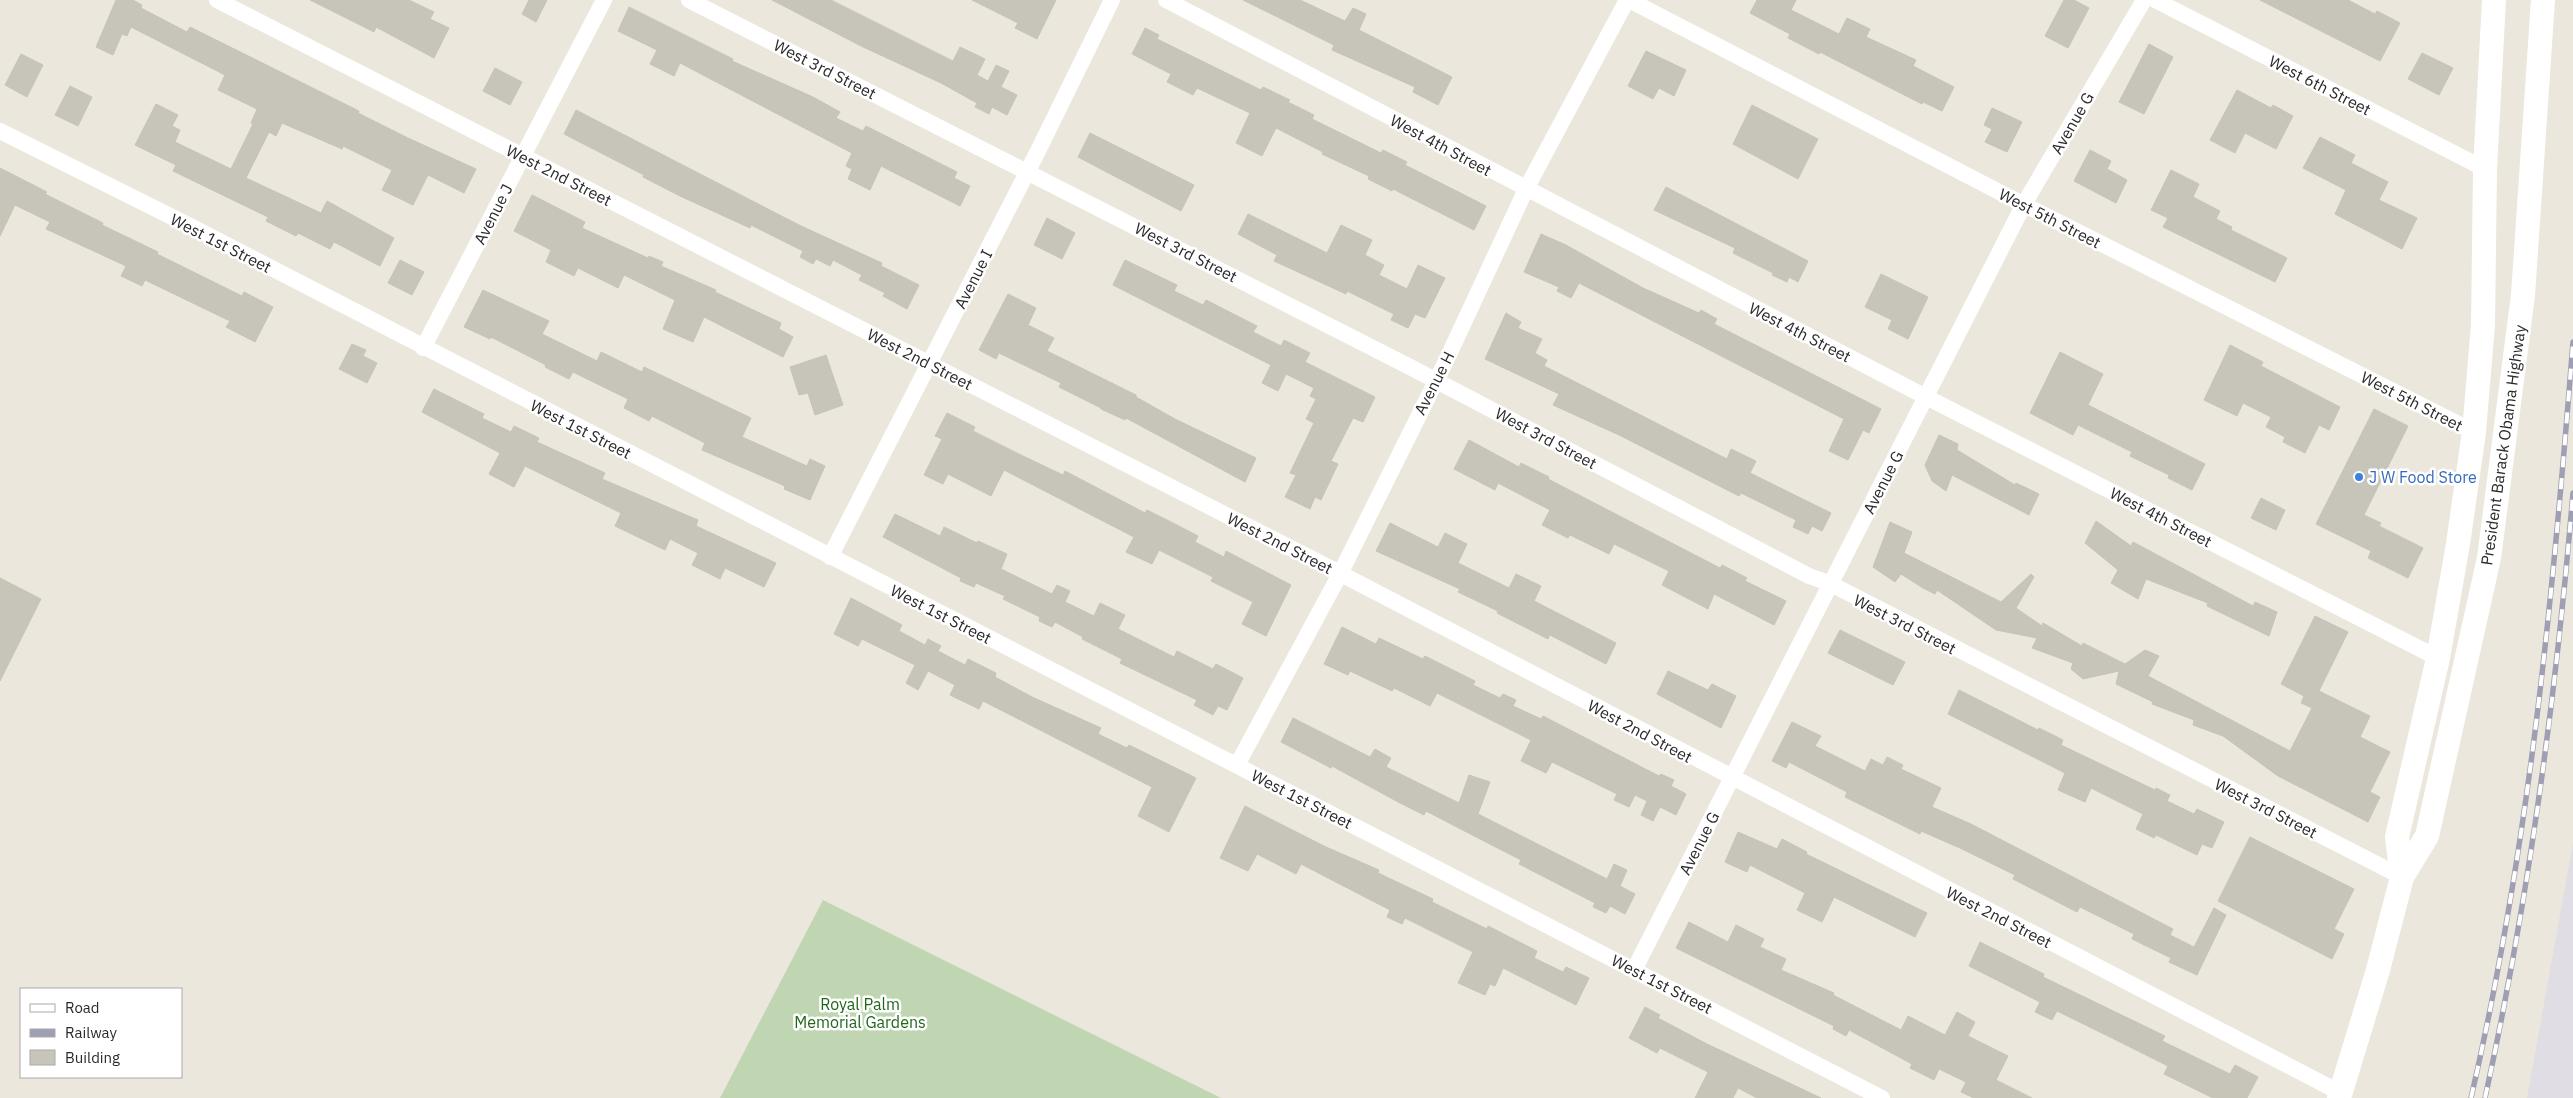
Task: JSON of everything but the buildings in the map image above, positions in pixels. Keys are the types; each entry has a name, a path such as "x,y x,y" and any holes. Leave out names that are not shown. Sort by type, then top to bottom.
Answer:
{"main road":[{"name":"President Barack Obama Highway","path":"2402,877 2397,837 2438,658 2458,544 2474,432 2483,325 2485,169 2494,0"},
{"name":"President Barack Obama Highway","path":"2340,1096 2378,970 2402,877 2427,836 2489,558 2523,295 2543,0"}],"street":[{"name":"West 2nd Street","path":"217,0 1340,574 2340,1096"},
{"name":"Avenue J","path":"423,348 604,0"},
{"name":"West 3rd Street","path":"689,0 1435,380 1809,576 1829,583 2402,877"},
{"name":"Avenue I","path":"830,557 1112,0"},
{"name":"West 4th Street","path":"1166,0 1526,190 1926,397 2438,658"},
{"name":"Avenue H","path":"1237,766 1340,574 1526,190 1628,0"},
{"name":"West 5th Street","path":"1628,0 2024,204 2474,432"},
{"name":"Avenue G","path":"1634,970 1732,779 1829,583 2024,204 2144,0"},
{"name":"West 6th Street","path":"2155,0 2485,169"},
{"name":"West 1st Street","path":"0,131 190,226 423,348 1882,1098"}],"shaded area":[{"path":"2573,843 2573,1098 2527,1098"}],"green space":[{"name":"Royal Palm Memorial Gardens","path":"823,900 1221,1098 720,1098"}],"railway":[{"path":"2471,1098 2509,910 2536,722 2557,533 2573,342"},
{"path":"2485,1098 2515,948 2539,797 2558,645 2573,493"}],"place":[{"name":"J W Food Store","path":"2359,477"}]}
